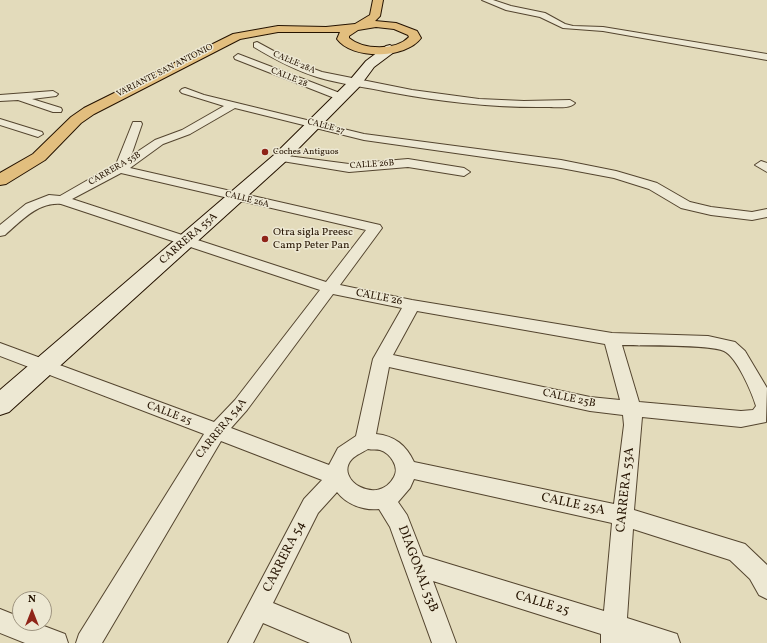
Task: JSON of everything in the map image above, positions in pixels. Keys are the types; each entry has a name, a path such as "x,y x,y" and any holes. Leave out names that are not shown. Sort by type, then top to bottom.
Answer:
{"main road":[{"path":"370,64 368,56 343,39 344,34 375,16 378,0"},
{"path":"383,0 382,14 396,26"},
{"name":"VARIANTE SAN ANTONIO","path":"0,180 39,157 76,120 89,111 227,40 266,30 292,28 326,30 376,24 396,26 411,31 415,38 408,45 390,49 375,50 349,44 328,36 288,32 269,33 240,39 101,112 46,164 0,190"},
{"name":"CARRERA 55A","path":"0,406 280,158 355,83 370,64 390,49"}],"street":[{"path":"486,0 542,15 568,27 630,32 767,56"},
{"name":"CALLE 28A","path":"257,45 281,60 309,71 355,83 458,101 515,105 570,103"},
{"name":"CALLE 28","path":"238,57 341,97"},
{"name":"CALLE 27","path":"185,91 201,98 364,137 561,164 616,175 653,186 686,205 711,212 752,216 767,214"},
{"path":"0,98 53,94"},
{"path":"20,96 21,98 57,110"},
{"name":"CARRERA 55B","path":"0,232 31,207 49,199 62,200 120,168 159,142 186,132 233,105"},
{"path":"0,122 38,134"},
{"path":"120,168 137,124"},
{"name":"CALLE 26B","path":"280,158 350,168 408,163 464,172"},
{"name":"CALLE 26A","path":"120,168 237,197 375,228"},
{"name":"CALLE 26","path":"62,200 186,242 330,288 412,305 612,339 708,342 729,346 739,354 761,394 765,407 759,417"},
{"name":"CARRERA 54A","path":"88,643 196,462 216,432 242,405 375,228"},
{"path":"365,441 382,359 412,305"},
{"name":"CARRERA 53A","path":"612,339 632,410 633,425 623,516 613,635"},
{"name":"CALLE 25","path":"0,349 338,477"},
{"name":"CALLE 25B","path":"382,359 590,404 632,410 741,419 759,417"},
{"path":"365,441 380,442 390,445 401,456 406,469 405,478 400,487 393,494 372,500 360,499 350,494 342,486 338,477 338,469 344,454 351,448 365,441"},
{"name":"CALLE 25A","path":"406,469 623,516 737,552 758,570 767,587"},
{"name":"CARRERA 54","path":"240,643 259,609 311,506 338,477"},
{"name":"DIAGONAL 53B","path":"383,498 399,522 444,643"},
{"name":"CALLE 25","path":"416,566 613,635 668,643"},
{"path":"259,609 339,643"},
{"path":"0,621 56,643"}],"place":[{"name":"Coches Antiguos","path":"265,152"},
{"name":"Otra sigla Preesc Camp Peter Pan","path":"265,239"}]}
